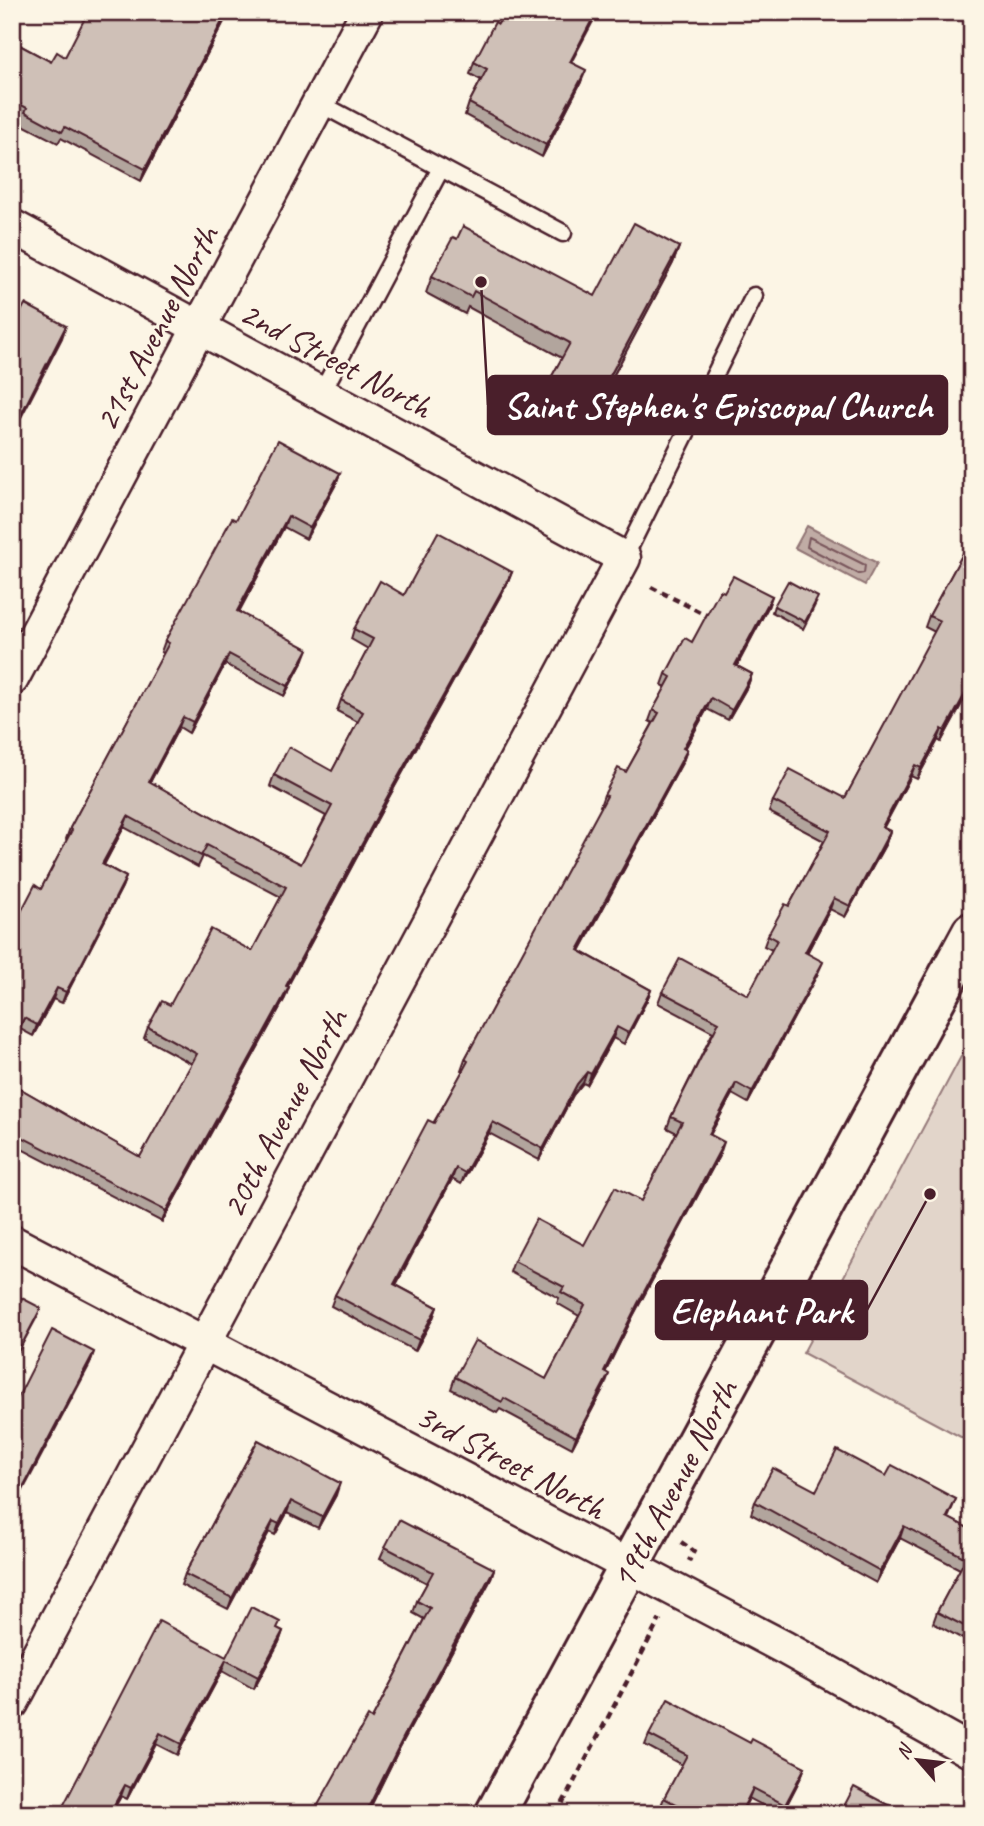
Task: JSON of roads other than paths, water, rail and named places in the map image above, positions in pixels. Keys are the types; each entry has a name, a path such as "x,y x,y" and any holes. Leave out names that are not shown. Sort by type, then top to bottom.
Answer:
{"street":[{"name":"21st Avenue North","path":"12,679 367,12"},
{"name":"2nd Street North","path":"12,226 624,558"},
{"name":"20th Avenue North","path":"12,1703 624,558"},
{"name":"19th Avenue North","path":"495,1814 972,932"},
{"name":"3rd Street North","path":"12,1242 629,1567 972,1752"}],"lane":[{"path":"319,103 563,233"},
{"path":"321,394 441,168"},
{"path":"624,558 754,296"}],"water":[{"path":"807,526 877,563 865,585 795,548"}],"place":[{"name":"Saint Stephen's Episcopal Church","path":"481,282"},
{"name":"Elephant Park","path":"930,1194"}]}
